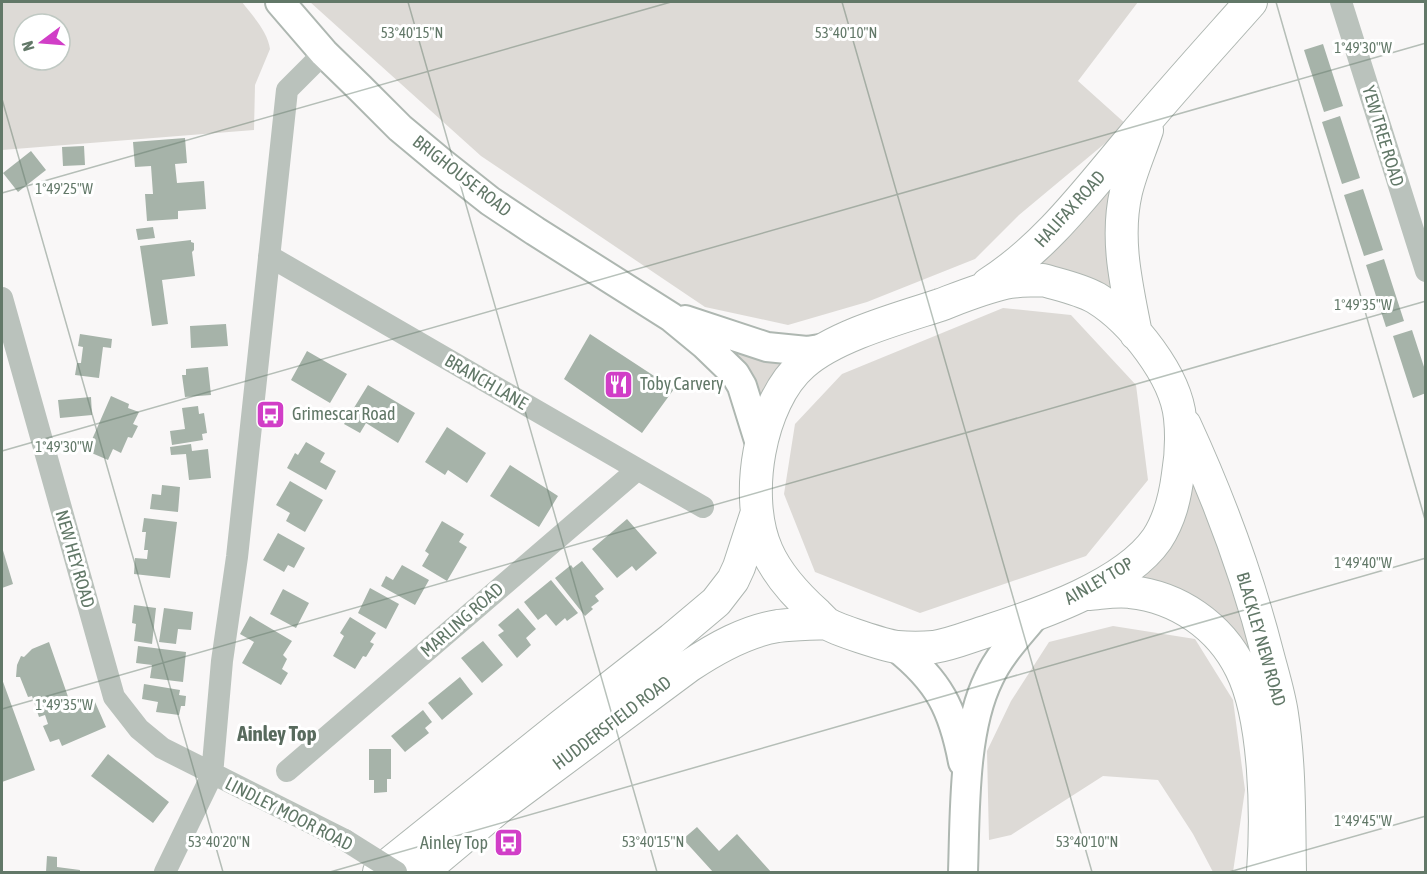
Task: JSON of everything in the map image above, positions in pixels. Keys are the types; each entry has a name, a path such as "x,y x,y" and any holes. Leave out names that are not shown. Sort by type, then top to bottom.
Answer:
{"highway":[{"name":"HALIFAX ROAD","path":"975,293 1010,270 1037,247 1251,2"},
{"name":"HALIFAX ROAD","path":"1136,334 1124,273 1122,222 1126,192 1153,113"},
{"name":"AINLEY TOP","path":"1043,280 1073,288 1096,298 1136,334 1162,369 1174,394 1180,416 1181,459 1174,504 1156,539 1136,561 1109,580 1080,595 1035,615 934,647 896,647 825,622 801,600 780,575 766,550 757,512 756,481 761,447 773,406 792,374 805,361 826,348 872,328 975,293 1006,283 1043,280"},
{"name":"BLACKLEY NEW ROAD","path":"1180,416 1200,457 1244,574 1282,712 1287,769 1290,873"},
{"name":"HUDDERSFIELD ROAD","path":"379,873 716,602 736,573 757,512"},
{"name":"BLACKLEY NEW ROAD","path":"1080,595 1128,591 1161,597 1196,615 1233,653 1248,686 1258,731 1264,812 1263,873"},
{"name":"HUDDERSFIELD ROAD","path":"422,873 502,805 715,649 754,632 776,627 825,622"},
{"name":"HUDDERSFIELD ROAD","path":"359,873 457,800 538,735 561,726"}],"main road":[{"name":"BRIGHOUSE ROAD","path":"280,2 324,53 400,128 490,201 671,317"},
{"path":"671,317 698,323 714,331 767,347 807,351 826,348"},
{"path":"671,317 735,374 742,386 761,447"},
{"path":"963,873 966,779 983,689 1005,651 1035,615"},
{"path":"896,647 926,674 950,711 957,731 966,779"}],"street":[{"name":"YEW TREE ROAD","path":"1341,2 1425,271"},
{"path":"165,873 212,775 222,661 237,557 287,90 324,53"},
{"name":"BRANCH LANE","path":"269,256 703,507"},
{"name":"NEW HEY ROAD","path":"2,298 10,360 114,697 130,719 149,738 169,752 212,775"},
{"name":"MARLING ROAD","path":"287,771 637,470"},
{"name":"LINDLEY MOOR ROAD","path":"212,775 345,840 396,873"}],"shaded area":[{"path":"2,2 242,2 259,24 270,49 255,85 254,130 2,150"},
{"path":"310,2 1138,2 1078,81 1127,125 1019,215 975,259 867,302 788,325 705,307 481,156"},
{"path":"1119,167 1116,286 1109,296 1025,272"},
{"path":"1003,308 1071,315 1136,385 1148,480 1086,556 920,613 815,572 784,494 795,424 842,374"},
{"path":"732,350 798,360 762,409 742,364"},
{"path":"1190,472 1242,606 1260,663 1251,662 1205,605 1173,586 1132,575"},
{"path":"1113,626 1195,639 1233,700 1245,790 1233,872 1213,872 1193,834 1158,780 1103,776 1011,835 989,840 987,751 1011,701 1049,642"}],"building":[{"path":"1323,44 1343,106 1324,112 1304,50"},
{"path":"1340,116 1360,178 1342,184 1322,122"},
{"path":"185,138 187,163 175,164 177,183 204,181 206,209 178,211 178,219 147,221 145,194 153,194 151,166 135,167 133,142"},
{"path":"84,146 85,165 63,166 62,147"},
{"path":"31,151 46,170 18,192 3,173"},
{"path":"1363,189 1383,250 1364,256 1344,195"},
{"path":"153,227 155,238 138,240 136,229"},
{"path":"191,240 194,243 192,252 195,276 162,280 168,324 152,326 140,246"},
{"path":"1384,259 1404,321 1386,327 1366,265"},
{"path":"226,324 228,346 191,348 190,326"},
{"path":"1412,330 1426,373 1426,393 1413,398 1393,336"},
{"path":"80,334 112,339 111,348 103,347 99,378 75,375 77,363 81,363 83,347 78,346"},
{"name":"Toby Carvery","path":"590,334 674,389 642,433 564,379"},
{"path":"307,351 347,374 330,403 291,380"},
{"path":"208,367 211,395 185,397 182,375 186,375 186,369"},
{"path":"368,385 415,413 398,443 366,423 360,433 344,424"},
{"path":"111,396 129,404 128,408 139,412 133,424 138,426 132,438 128,437 121,453 113,449 108,460 87,451"},
{"path":"91,397 92,415 60,418 58,400"},
{"path":"198,406 199,414 204,413 207,433 202,434 203,440 172,445 170,431 185,429 182,408"},
{"path":"447,427 486,453 467,483 448,470 445,475 425,462"},
{"path":"306,442 325,453 320,462 336,471 326,490 287,468 295,453 298,455"},
{"path":"191,444 192,451 208,449 211,478 189,480 186,454 171,455 170,447"},
{"path":"510,465 558,496 539,527 490,496"},
{"path":"290,481 323,500 305,532 286,521 290,513 276,505"},
{"path":"162,485 180,487 178,512 150,509 152,494 161,495"},
{"path":"144,518 177,522 170,578 134,574 135,558 147,559 148,550 144,550 146,532 142,532"},
{"path":"627,519 657,553 636,571 632,566 617,578 592,549"},
{"path":"442,521 464,534 459,542 467,547 447,581 422,566 429,554 425,551"},
{"path":"278,533 305,548 294,568 288,565 284,572 263,560"},
{"path":"2,547 13,584 2,588"},
{"path":"582,561 604,589 595,596 599,601 585,616 555,578 571,565 573,568"},
{"path":"402,565 429,580 415,605 381,586 386,576 393,580"},
{"path":"551,580 578,613 567,621 565,618 556,626 546,614 538,620 524,602"},
{"path":"370,588 399,604 386,629 358,613"},
{"path":"283,589 309,603 296,628 270,614"},
{"path":"134,605 156,608 152,644 134,641 136,624 132,623"},
{"path":"164,608 193,612 191,630 178,629 176,644 159,642"},
{"path":"518,608 536,629 526,638 531,645 517,658 498,635 504,631 498,625"},
{"path":"250,616 292,641 283,655 287,659 282,669 288,673 281,685 242,663 254,642 240,634"},
{"path":"350,617 376,633 370,642 374,644 355,669 333,656 344,636 340,633"},
{"path":"483,641 503,665 482,683 461,658"},
{"path":"49,642 73,711 95,702 106,727 62,746 59,739 50,742 43,726 48,724 45,715 39,717 32,696 28,697 20,677 16,677 17,665 21,656 24,657 32,649"},
{"path":"138,646 186,652 183,682 150,678 152,665 136,663"},
{"path":"460,677 473,694 442,720 428,703"},
{"path":"2,679 35,770 2,782"},
{"path":"144,684 180,690 179,695 186,696 185,706 181,706 179,715 156,712 158,702 142,699"},
{"path":"423,710 432,722 425,728 429,733 405,752 391,736"},
{"path":"369,749 391,749 391,779 387,779 387,792 374,793 374,780 369,780"},
{"path":"108,754 169,802 153,823 91,776"},
{"path":"697,827 719,851 737,834 771,872 713,872 683,839"},
{"path":"47,856 57,857 57,867 80,870 80,872 46,872"}],"place":[{"name":"Toby Carvery","path":"619,384"},
{"name":"Grimescar Road","path":"271,414"},
{"name":"Ainley Top","path":"509,843"}],"district":[{"name":"Ainley Top","path":"277,734"}]}
